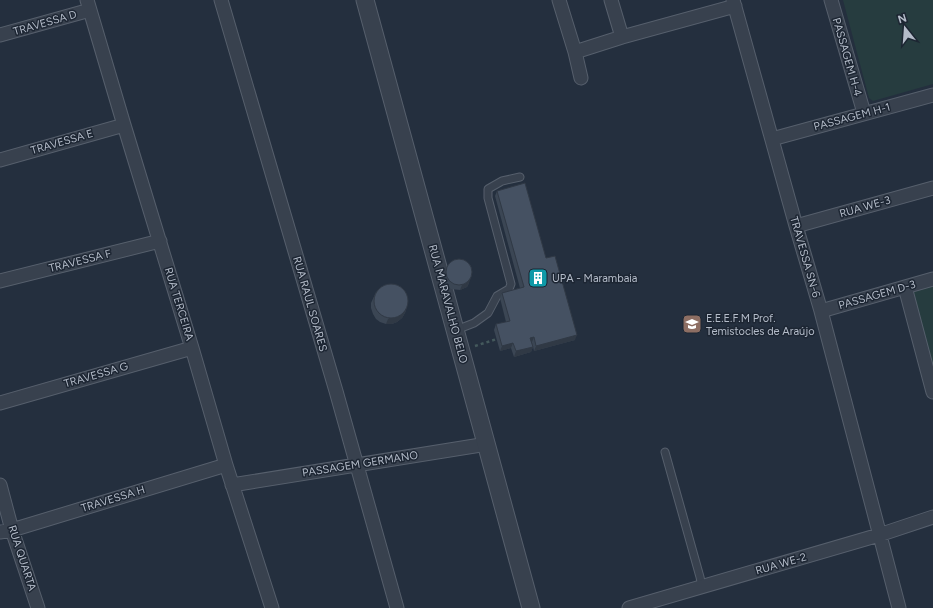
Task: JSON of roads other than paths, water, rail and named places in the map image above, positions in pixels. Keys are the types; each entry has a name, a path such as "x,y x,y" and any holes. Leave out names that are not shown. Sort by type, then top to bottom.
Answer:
{"street":[{"name":"RUA RAUL SOARES","path":"221,0 334,384 397,608"},
{"name":"RUA MARAVALHO BELO","path":"365,0 531,608"},
{"path":"560,0 582,78"},
{"path":"611,0 622,37"},
{"name":"PASSAGEM H-4","path":"831,0 864,113"},
{"path":"575,52 734,3"},
{"name":"TRAVESSA SN-6","path":"734,3 821,310 898,608"},
{"name":"TRAVESSA D","path":"0,35 89,5"},
{"name":"RUA TERCEIRA","path":"89,5 232,485 272,608"},
{"name":"PASSAGEM H-1","path":"772,139 933,95"},
{"name":"TRAVESSA E","path":"0,160 124,125"},
{"name":"RUA WE-3","path":"796,226 933,188"},
{"name":"TRAVESSA F","path":"0,281 160,241"},
{"name":"PASSAGEM D-3","path":"821,310 933,279"},
{"path":"905,287 933,392"},
{"name":"TRAVESSA G","path":"0,403 192,348"},
{"name":"PASSAGEM GERMANO","path":"232,485 487,444"},
{"name":"TRAVESSA H","path":"6,531 226,464"},
{"name":"RUA QUARTA","path":"0,485 6,531 38,608"},
{"name":"RUA WE-2","path":"637,607 879,535 933,517"}],"lane":[{"path":"456,330 474,322 488,313 497,296 509,289 511,284 488,198 488,189 502,181 520,177"},
{"path":"665,452 702,587"}],"place":[{"name":"UPA - Marambaia","path":"538,278"},
{"name":"E.E.E.F.M Prof. Temistocles de Araújo","path":"692,324"}]}
